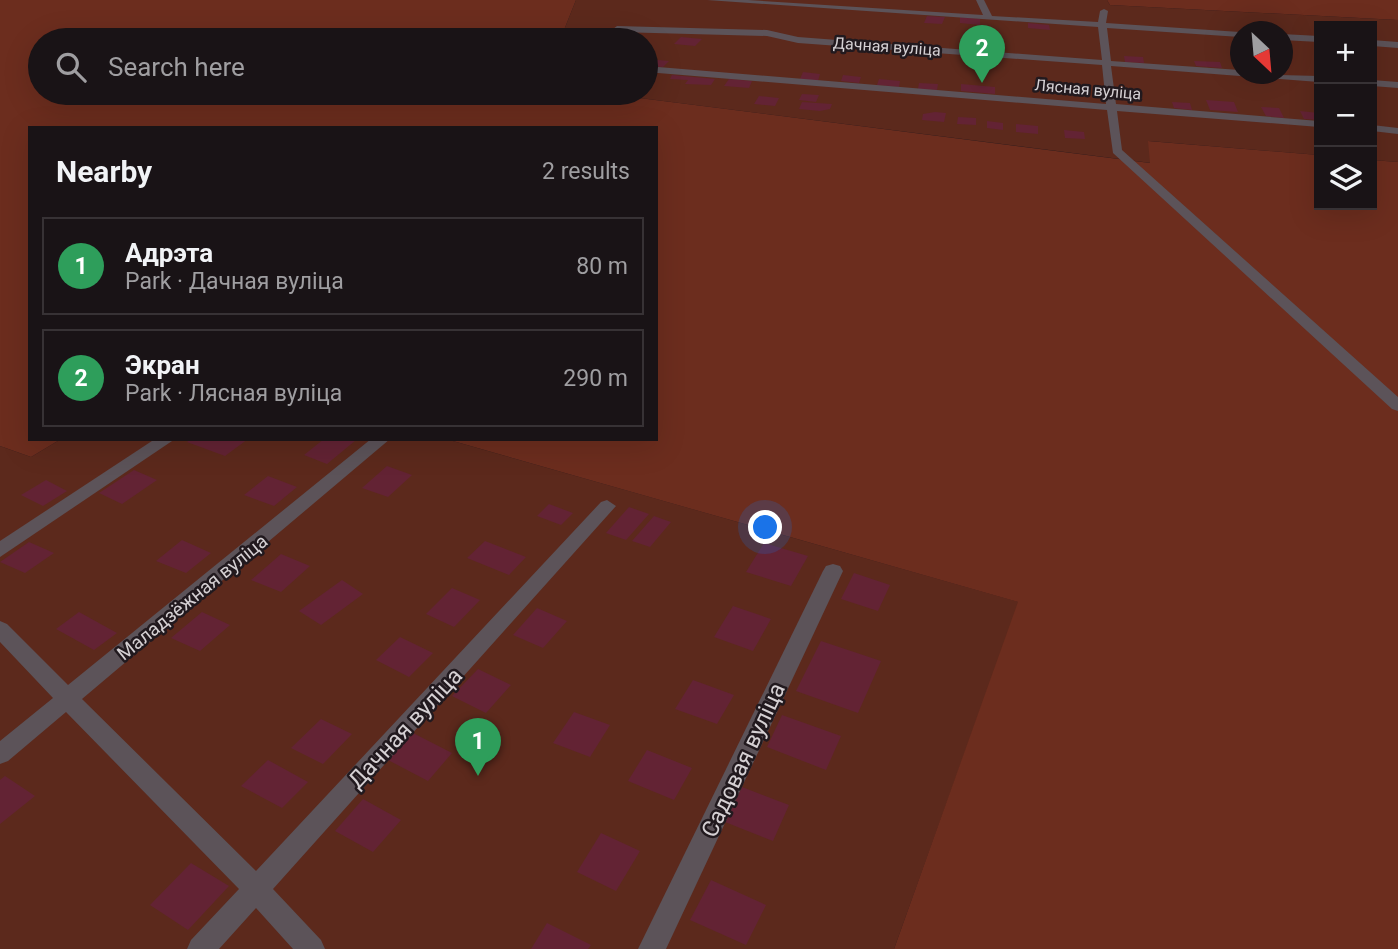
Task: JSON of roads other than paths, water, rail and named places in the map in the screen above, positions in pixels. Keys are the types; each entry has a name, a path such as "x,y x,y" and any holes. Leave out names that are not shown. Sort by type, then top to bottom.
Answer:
{"street":[{"path":"711,0 1230,33"},
{"path":"873,11 880,0"},
{"path":"980,0 989,18"},
{"path":"1104,11 1102,25 1117,151 1398,406"},
{"name":"Дачная вуліца","path":"658,30 767,33 798,40 1230,72"},
{"path":"1293,38 1314,39"},
{"path":"1377,43 1398,45"},
{"name":"Лясная вуліца","path":"658,70 1314,124"},
{"path":"1293,77 1314,79"},
{"path":"1377,83 1398,85"},
{"path":"1377,129 1398,131"},
{"path":"0,550 164,441"},
{"name":"Маладзёжная вуліца","path":"0,754 380,441"},
{"name":"Дачная вуліца","path":"201,949 607,506"},
{"name":"Садовая вуліца","path":"652,949 833,571"},
{"path":"0,629 66,700 257,887 311,949"}],"place":[{"name":"Экран","path":"982,83"},
{"name":"Адрэта","path":"478,776"}]}
